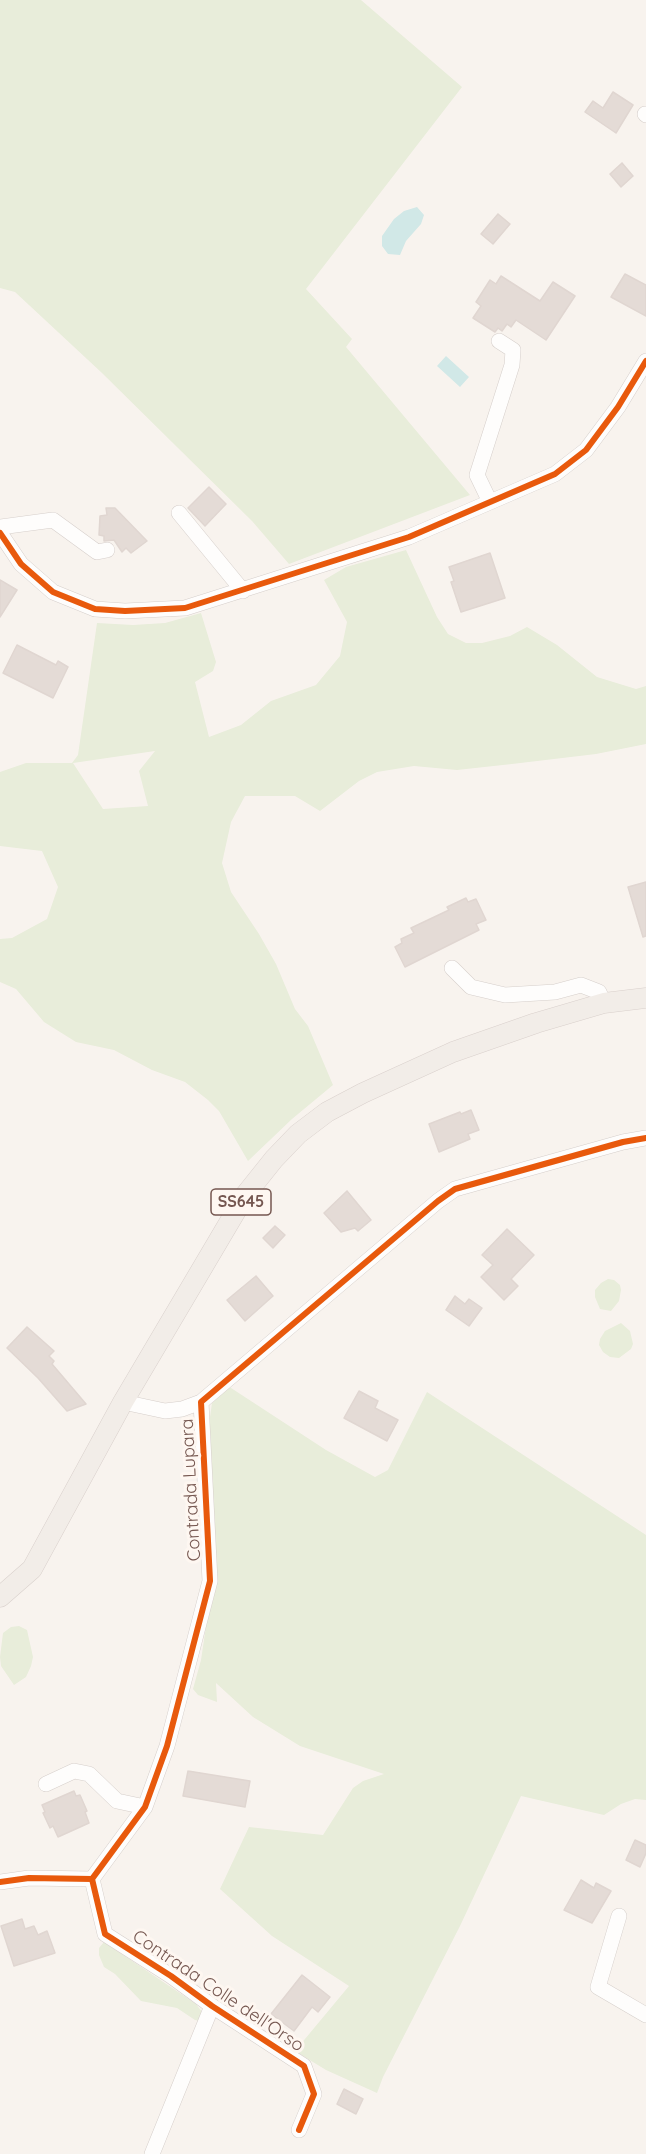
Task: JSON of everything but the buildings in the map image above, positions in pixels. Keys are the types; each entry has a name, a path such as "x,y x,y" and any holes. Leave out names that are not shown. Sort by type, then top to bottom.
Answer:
{"main road":[{"name":"SS645","path":"0,1597 32,1569 123,1402 246,1194 298,1134 327,1112 453,1052 536,1023 604,1003 646,998"}],"street":[{"path":"490,502 477,475 512,365 513,350 499,341"},
{"path":"0,533 21,564 53,592 95,609 125,611 185,608 409,537 555,474 586,450 618,407 646,361"},
{"path":"178,513 243,591"},
{"path":"0,527 52,520 97,552 107,550"},
{"path":"452,968 471,987 505,994 555,992 581,985 599,992 604,1003"},
{"name":"Contrada Lupara","path":"92,1879 145,1807 167,1746 210,1581 201,1402 455,1189 623,1142 646,1138"},
{"path":"123,1402 165,1411 182,1409 201,1402"},
{"path":"46,1784 74,1771 89,1774 117,1801 145,1807"},
{"path":"0,1882 29,1878 92,1879"},
{"name":"Contrada Colle dell'Orso","path":"92,1879 105,1934 304,2066 314,2094 299,2130"},
{"path":"619,1916 598,1987 646,2016"},
{"name":"Contrada Colle dell'Orso","path":"152,2154 212,2006"}],"green space":[{"path":"0,0 361,0 462,87 306,289 352,339 346,347 470,495 289,564 252,521 102,373 15,292 0,288"},
{"path":"406,550 437,617 448,634 466,643 482,643 510,636 527,627 557,645 597,677 636,689 646,686 646,744 596,754 457,770 414,766 377,772 359,781 320,811 295,796 245,796 231,822 222,863 231,892 276,964 295,1009 308,1026 333,1085 292,1119 248,1161 219,1111 185,1082 152,1070 114,1050 76,1042 44,1022 16,989 0,982 0,939 12,938 47,919 58,887 42,851 0,846 0,772 26,763 72,763 78,755 97,623 133,625 165,623 201,613 216,662 213,671 195,682 209,737 241,725 271,701 316,685 340,656 347,622 324,580 346,567","holes":["155,751 139,771 148,806 103,809 73,763"]},
{"path":"608,1279 620,1285 621,1290 619,1301 611,1311 600,1309 595,1297 595,1290"},
{"path":"621,1323 630,1331 633,1344 631,1349 619,1358 610,1357 599,1345 600,1339 605,1331"},
{"path":"228,1386 326,1450 375,1477 388,1470 427,1392 646,1535 646,1800 635,1799 621,1804 604,1815 521,1796 460,1926 377,2093 326,2070 295,2051 349,1986 272,1936 220,1889 249,1827 323,1835 353,1788 363,1781 384,1774 300,1746 253,1717 216,1683 217,1702 198,1695 193,1689 201,1660 211,1593 210,1417 212,1403"},
{"path":"19,1626 27,1630 33,1657 26,1677 14,1685 1,1666 0,1657 3,1633 11,1627"},
{"path":"104,1942 196,2004 202,2012 201,2021 195,2020 177,2008 141,2001 115,1974 104,1967 99,1948"}],"water":[{"path":"417,207 424,215 421,224 406,241 400,255 388,254 382,246 382,236 394,219 404,211"},
{"path":"446,356 469,377 460,387 437,366"}],"cycle path":[{"path":"0,533 21,564 53,592 95,609 125,611 185,608 409,537 555,474 586,450 618,407 646,361"},
{"path":"0,1882 29,1878 92,1879 145,1807 167,1746 210,1581 201,1402 455,1189 623,1142 646,1138"},
{"path":"92,1879 105,1934 304,2066 314,2094 299,2130"}]}
